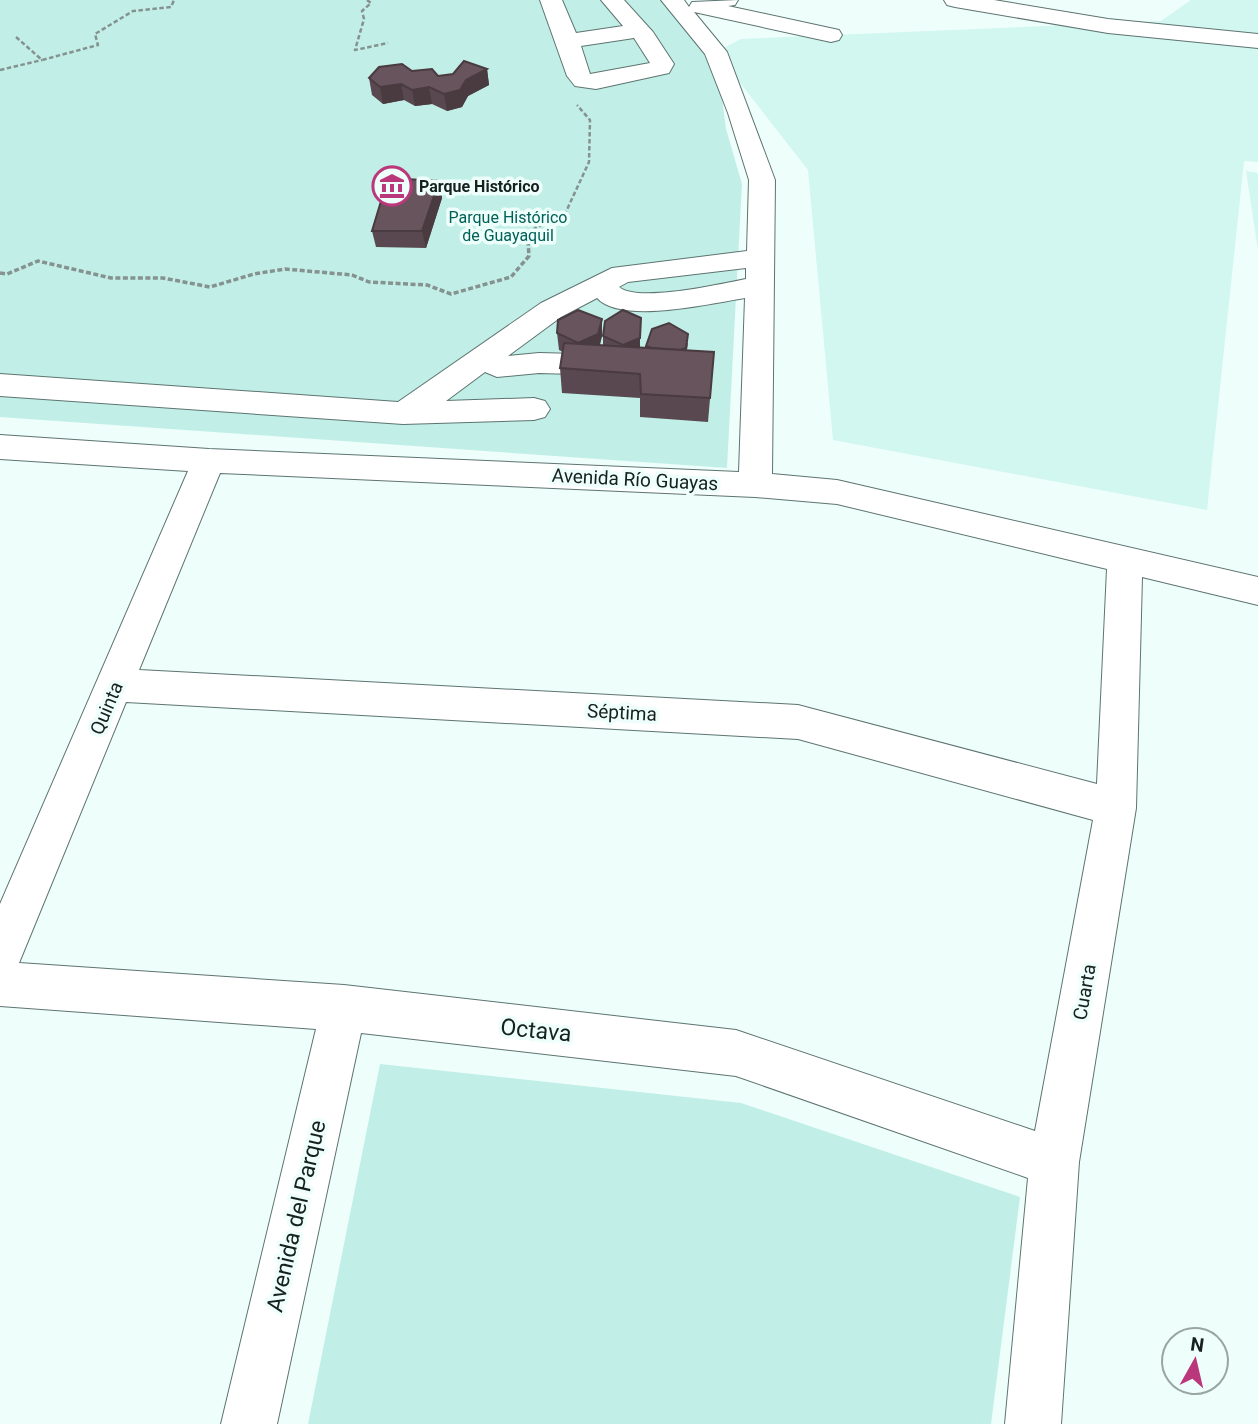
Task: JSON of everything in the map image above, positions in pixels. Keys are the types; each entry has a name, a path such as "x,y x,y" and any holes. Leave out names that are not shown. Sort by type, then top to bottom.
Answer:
{"street":[{"path":"551,0 570,48 645,39 612,0"},
{"path":"672,0 716,52 762,180 755,485"},
{"path":"727,0 700,7 831,35"},
{"path":"955,0 1108,26 1258,41"},
{"path":"403,413 437,392 551,310 602,285 614,298 632,302 696,296 760,272"},
{"path":"489,354 497,367 506,368 539,363 646,366"},
{"path":"0,385 403,413 534,409"},
{"name":"Avenida Río Guayas","path":"0,447 209,461 755,485 837,492 1258,591"},
{"name":"Quinta","path":"0,955 209,461"},
{"name":"Cuarta","path":"1032,1424 1054,1163 1116,808 1125,560"},
{"name":"Séptima","path":"116,685 798,722 1116,808"},
{"name":"Octava","path":"0,984 344,1008 737,1053 1054,1163"},
{"name":"Avenida del Parque","path":"249,1424 344,1008"}],"path":[{"path":"0,70 98,45 95,34 134,11 172,7 174,0"},
{"path":"367,0 371,3 362,11 364,19 355,50 388,43"},
{"path":"16,37 43,60"},
{"path":"0,273 6,274 38,261 111,278 163,278 210,286 285,269 352,275 369,282 427,285 451,294 510,277 529,256 528,239 535,228 564,216 589,162 590,120 574,100"}],"shaded area":[{"path":"1191,0 1258,0 1258,162 1244,161 1207,510 833,440 808,170 716,52 741,39 1161,21"},
{"path":"1246,171 1258,173 1258,250"}],"green space":[{"name":"Parque Histórico de Guayaquil","path":"0,0 668,0 716,52 726,129 742,184 727,468 0,417"},
{"path":"380,1064 741,1103 1020,1197 991,1424 308,1424"}],"building":[{"path":"464,61 487,69 466,80 460,90 444,94 429,87 412,90 401,84 380,87 369,78 379,67 402,64 412,71 432,69 438,76 453,74"},
{"path":"388,178 439,181 422,231 372,231"},
{"path":"578,310 602,319 598,334 578,343 557,333 558,320"},
{"path":"623,310 641,318 640,338 623,345 603,336 605,321"},
{"path":"669,323 688,334 686,348 680,350 646,346 652,329"},
{"path":"564,343 714,352 710,398 641,394 640,374 560,368"}],"place":[{"name":"Parque Histórico","path":"392,186"}]}
